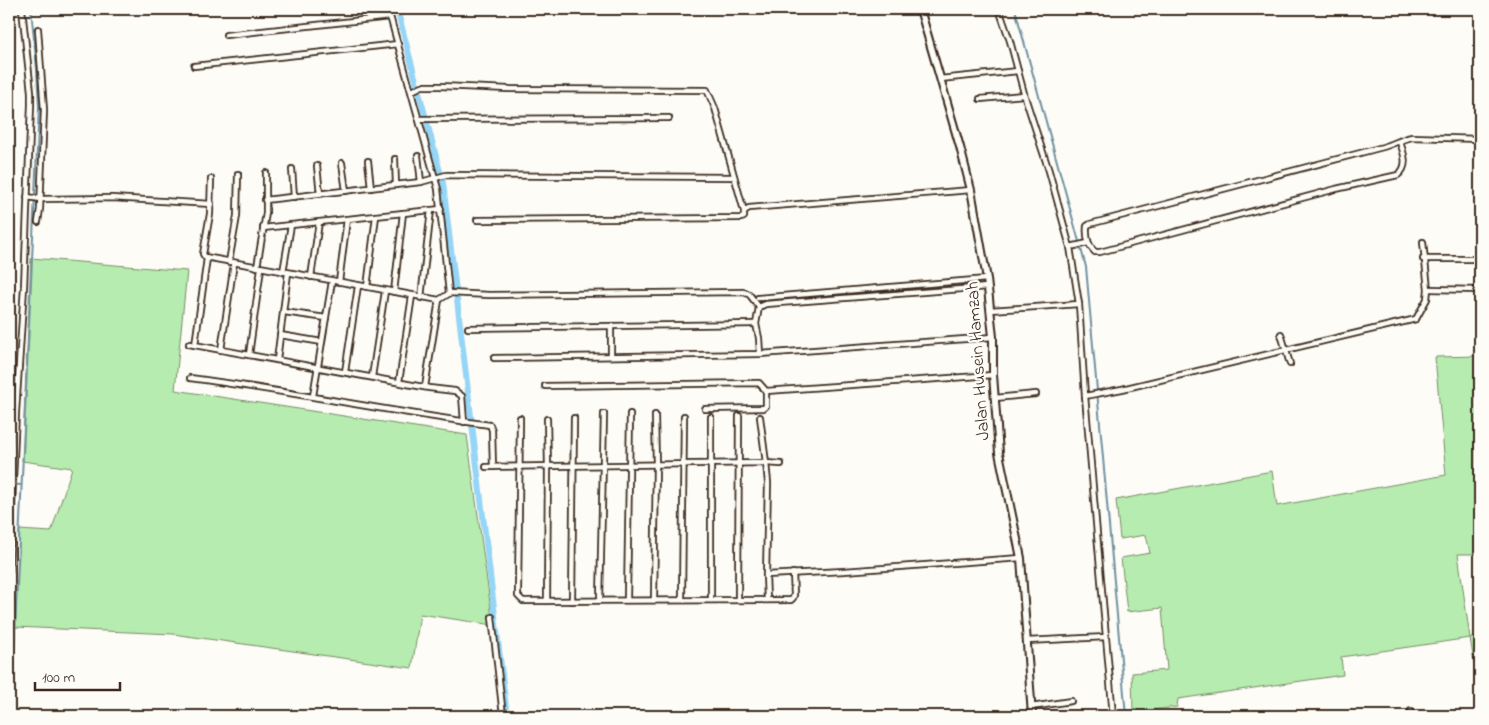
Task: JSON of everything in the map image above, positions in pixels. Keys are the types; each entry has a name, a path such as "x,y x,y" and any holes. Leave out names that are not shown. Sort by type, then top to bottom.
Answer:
{"street":[{"path":"9,571 24,287 31,92 22,9"},
{"path":"388,9 436,178 450,293"},
{"name":"Jalan Husein Hamzah","path":"920,9 970,190 987,279 993,337 993,375 999,453 1020,558 1032,716"},
{"path":"999,9 1071,246 1080,304 1113,716"},
{"path":"226,35 390,17"},
{"path":"38,29 44,101 38,222"},
{"path":"194,66 398,44"},
{"path":"940,79 1018,71"},
{"path":"412,91 422,86 508,89 704,88 710,93 715,108 744,211 744,216 741,218 477,220"},
{"path":"980,99 1024,95"},
{"path":"420,119 669,118"},
{"path":"1400,142 1405,162 1402,172 1398,175 1336,189 1100,252 1095,252 1087,244 1086,230 1090,224 1400,142 1404,138 1480,139"},
{"path":"418,156 421,182"},
{"path":"395,159 396,185"},
{"path":"368,161 371,188"},
{"path":"342,163 346,191"},
{"path":"317,166 320,194"},
{"path":"292,169 294,197"},
{"path":"249,354 266,200 266,173"},
{"path":"221,350 237,216 238,174"},
{"path":"266,200 421,182 446,175 734,177"},
{"path":"211,179 211,204 203,254 207,258 439,300 450,293 489,295 743,292 749,294 759,307 756,324 760,354"},
{"path":"744,211 749,208 970,190"},
{"path":"27,197 112,198 211,204"},
{"path":"263,228 440,209"},
{"path":"422,298 431,210"},
{"path":"394,292 403,213"},
{"path":"367,287 376,216"},
{"path":"338,282 347,219"},
{"path":"311,277 319,222"},
{"path":"277,360 284,312 291,225"},
{"path":"1087,395 1122,389 1416,319 1427,299 1428,289 1423,242"},
{"path":"1071,246 1087,244"},
{"path":"195,345 207,258"},
{"path":"1424,258 1480,259"},
{"path":"758,298 987,279"},
{"path":"313,396 332,281"},
{"path":"920,285 921,293"},
{"path":"345,372 358,286"},
{"path":"759,307 776,303 988,287"},
{"path":"1428,289 1480,290"},
{"path":"372,377 385,291"},
{"path":"399,382 412,296"},
{"path":"776,296 776,303"},
{"path":"425,387 439,300"},
{"path":"990,310 1080,304"},
{"path":"284,312 326,318"},
{"path":"468,328 756,324"},
{"path":"611,326 612,356"},
{"path":"1281,334 1290,364"},
{"path":"280,335 322,342"},
{"path":"494,358 760,354 993,337"},
{"path":"189,344 455,391 462,396 466,422"},
{"path":"766,391 993,375"},
{"path":"190,378 313,396 490,426 492,430 493,467"},
{"path":"545,386 759,383 766,391 766,406 764,408 706,409"},
{"path":"995,398 1036,394"},
{"path":"600,600 604,414"},
{"path":"627,600 630,414"},
{"path":"654,414 656,465 654,600"},
{"path":"682,600 684,416"},
{"path":"738,600 739,416"},
{"path":"711,600 712,417"},
{"path":"760,417 768,483 767,600"},
{"path":"520,418 518,596 523,601 791,600 793,598 793,573"},
{"path":"572,601 574,418"},
{"path":"547,419 547,601"},
{"path":"486,467 781,464"},
{"path":"766,575 1020,558"},
{"path":"492,617 502,716"},
{"path":"1027,641 1106,637"},
{"path":"1031,707 1072,701"}],"green space":[{"path":"31,258 187,271 175,390 467,435 493,625 420,614 412,668 173,634 15,627 19,530 51,532 72,468 22,461"},
{"path":"1480,356 1480,554 1458,554 1470,638 1341,657 1343,675 1178,699 1177,707 1133,712 1132,673 1167,670 1162,608 1127,612 1121,558 1150,553 1146,535 1120,539 1116,500 1272,471 1277,506 1446,475 1435,357"},
{"path":"1480,637 1480,698 1470,638"}],"waterway":[{"path":"11,716 39,107 31,9"},
{"path":"397,9 443,183 507,716"},
{"path":"1015,9 1086,267 1126,716"},
{"path":"9,484 21,485"}]}
